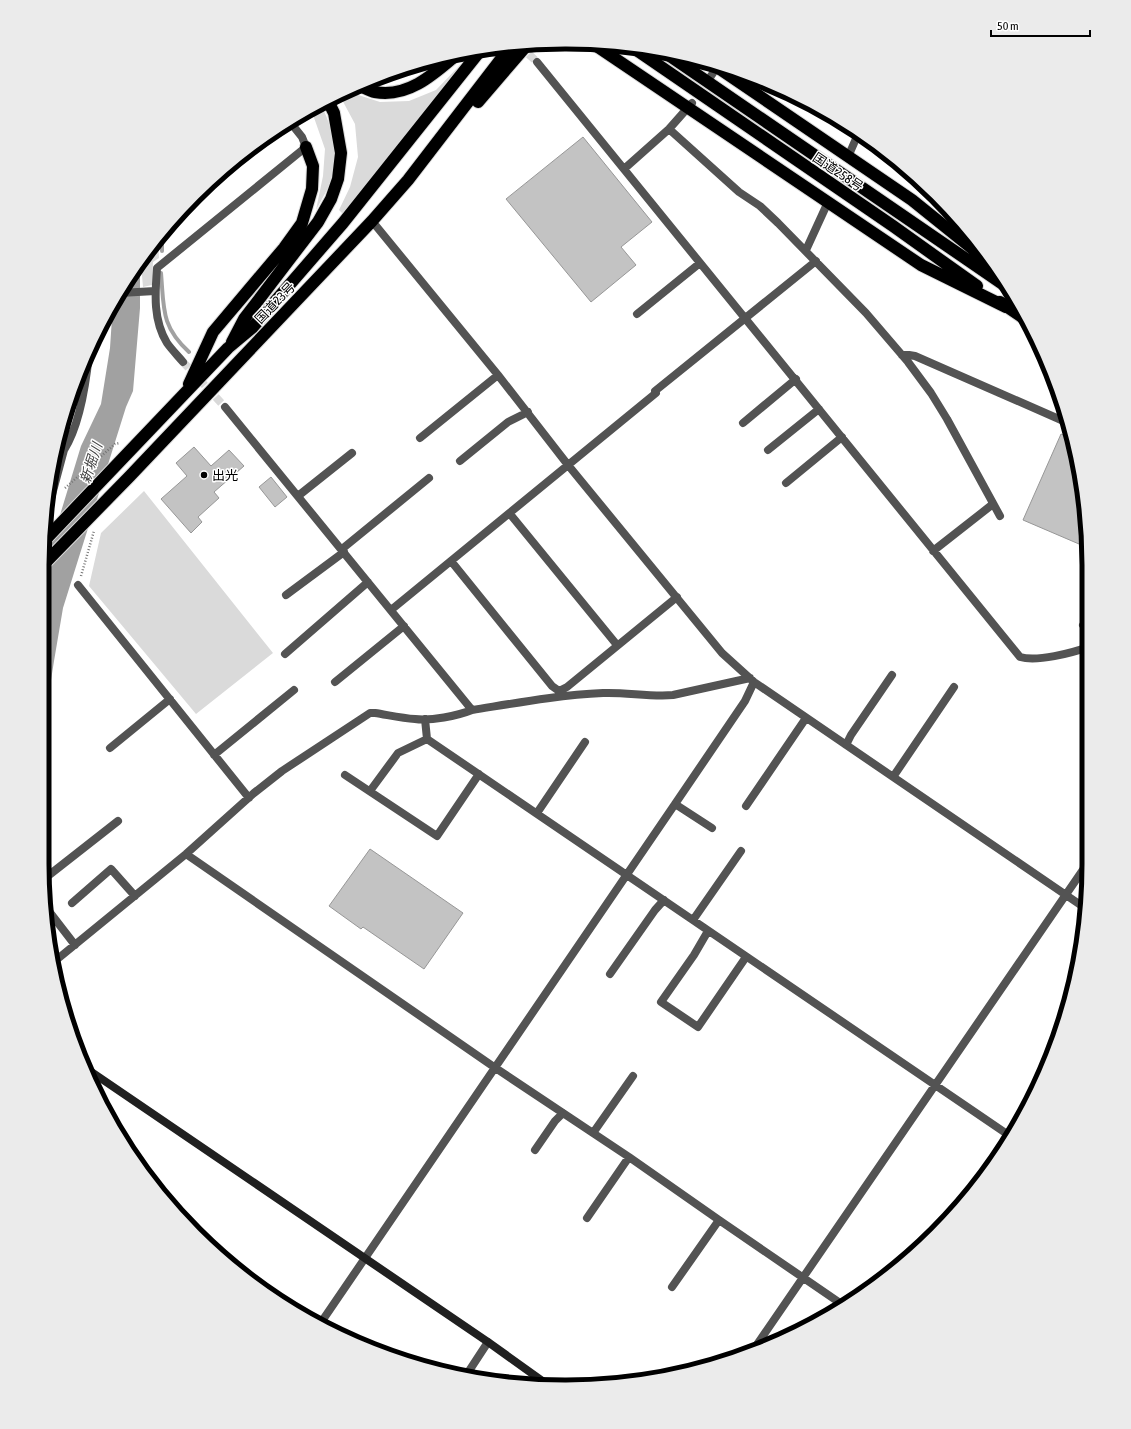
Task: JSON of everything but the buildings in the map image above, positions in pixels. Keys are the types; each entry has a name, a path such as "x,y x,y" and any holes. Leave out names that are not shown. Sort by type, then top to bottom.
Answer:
{"highway":[{"path":"604,50 690,105 828,202 921,264 1006,307"},
{"path":"408,180 456,128 523,51"},
{"name":"国道23号","path":"49,559 130,476 372,221 408,180 506,52"},
{"name":"国道258号","path":"644,55 893,226 1017,314"},
{"name":"国道23号","path":"50,535 228,348 252,328 343,223 475,57"},
{"name":"国道258号","path":"679,62 995,279"},
{"path":"367,89 375,92 391,93 410,88 434,75 447,63"},
{"path":"719,73 912,200 974,250"},
{"path":"228,348 244,319 318,222 331,199 338,179 341,153 334,113 330,106"},
{"path":"185,392 213,332 284,248 302,223 312,188 313,166 306,147"}],"street":[{"path":"537,62 796,379 1020,657 1033,658 1068,654 1082,649"},
{"path":"624,169 669,129 690,105"},
{"path":"183,362 168,345 159,328 156,313 157,268 306,147 302,137 294,127"},
{"path":"669,129 739,192 764,210 806,250 866,313 902,355 919,375 947,419 1000,516"},
{"path":"848,157 856,139"},
{"path":"806,250 828,202"},
{"path":"372,221 528,412 568,465 722,653 752,680 806,718 1080,905"},
{"path":"391,610 656,393 655,391 816,261"},
{"path":"637,314 700,263"},
{"path":"127,292 156,291"},
{"path":"902,355 915,356 1061,420"},
{"path":"56,479 64,450 69,443 80,410 88,369"},
{"path":"420,438 498,375"},
{"path":"743,423 796,379"},
{"path":"225,407 472,710"},
{"path":"768,450 819,409"},
{"path":"460,461 508,422 528,412"},
{"path":"786,483 842,437"},
{"path":"298,496 352,452"},
{"path":"286,595 343,550 429,478"},
{"path":"933,550 993,504"},
{"path":"510,514 617,645"},
{"path":"451,561 559,693"},
{"path":"285,654 368,582"},
{"path":"78,585 250,798"},
{"path":"559,693 676,597"},
{"path":"335,682 404,626"},
{"path":"846,745 851,735 892,675"},
{"path":"58,959 186,854 282,771 370,714 375,713 425,719 462,714 472,710 559,693 668,695 752,680"},
{"path":"323,1320 745,701 752,680"},
{"path":"893,777 954,687"},
{"path":"214,755 294,690"},
{"path":"110,748 170,699"},
{"path":"746,806 806,718"},
{"path":"425,719 426,739"},
{"path":"426,739 627,874 746,957 1006,1133"},
{"path":"370,790 398,754 426,739"},
{"path":"537,813 585,742"},
{"path":"345,775 370,790 437,836 479,774"},
{"path":"675,804 712,828"},
{"path":"49,875 118,821"},
{"path":"693,920 741,851"},
{"path":"186,854 494,1067 593,1133 838,1302"},
{"path":"72,903 112,869 135,896"},
{"path":"758,1343 1082,872"},
{"path":"610,974 655,910 664,900"},
{"path":"52,915 75,945"},
{"path":"708,931 694,955 661,1002 698,1027 746,957"},
{"path":"94,1074 540,1379"},
{"path":"593,1133 633,1076"},
{"path":"535,1150 555,1121 563,1113"},
{"path":"587,1218 628,1157"},
{"path":"672,1287 719,1220"},
{"path":"469,1371 488,1342"}],"path":[{"path":"53,498 115,444"},
{"path":"78,585 95,528"}],"shaded area":[{"path":"461,64 465,66 343,214 339,210 350,187 358,157 355,124 342,100 355,94 380,102 409,101 436,90"},
{"path":"419,71 412,74 399,76"},
{"path":"323,109 332,135 334,146 334,167 328,188 316,210 323,176 325,149 313,115"},
{"path":"158,248 159,258 153,262 152,285 143,287 142,271"},
{"path":"144,491 273,653 196,714 89,586 101,533"}],"water":[{"name":"新堀川","path":"140,273 140,308 133,391 126,407 63,608 49,688 49,550 81,446 101,404 110,348 112,318"}],"waterway":[{"path":"162,244 162,251"},
{"path":"161,273 164,307 169,325 173,334 189,352"}],"tunnel":[{"path":"525,51 537,62"},
{"path":"183,362 225,407"}],"place":[{"name":"出光","path":"204,475"}]}
